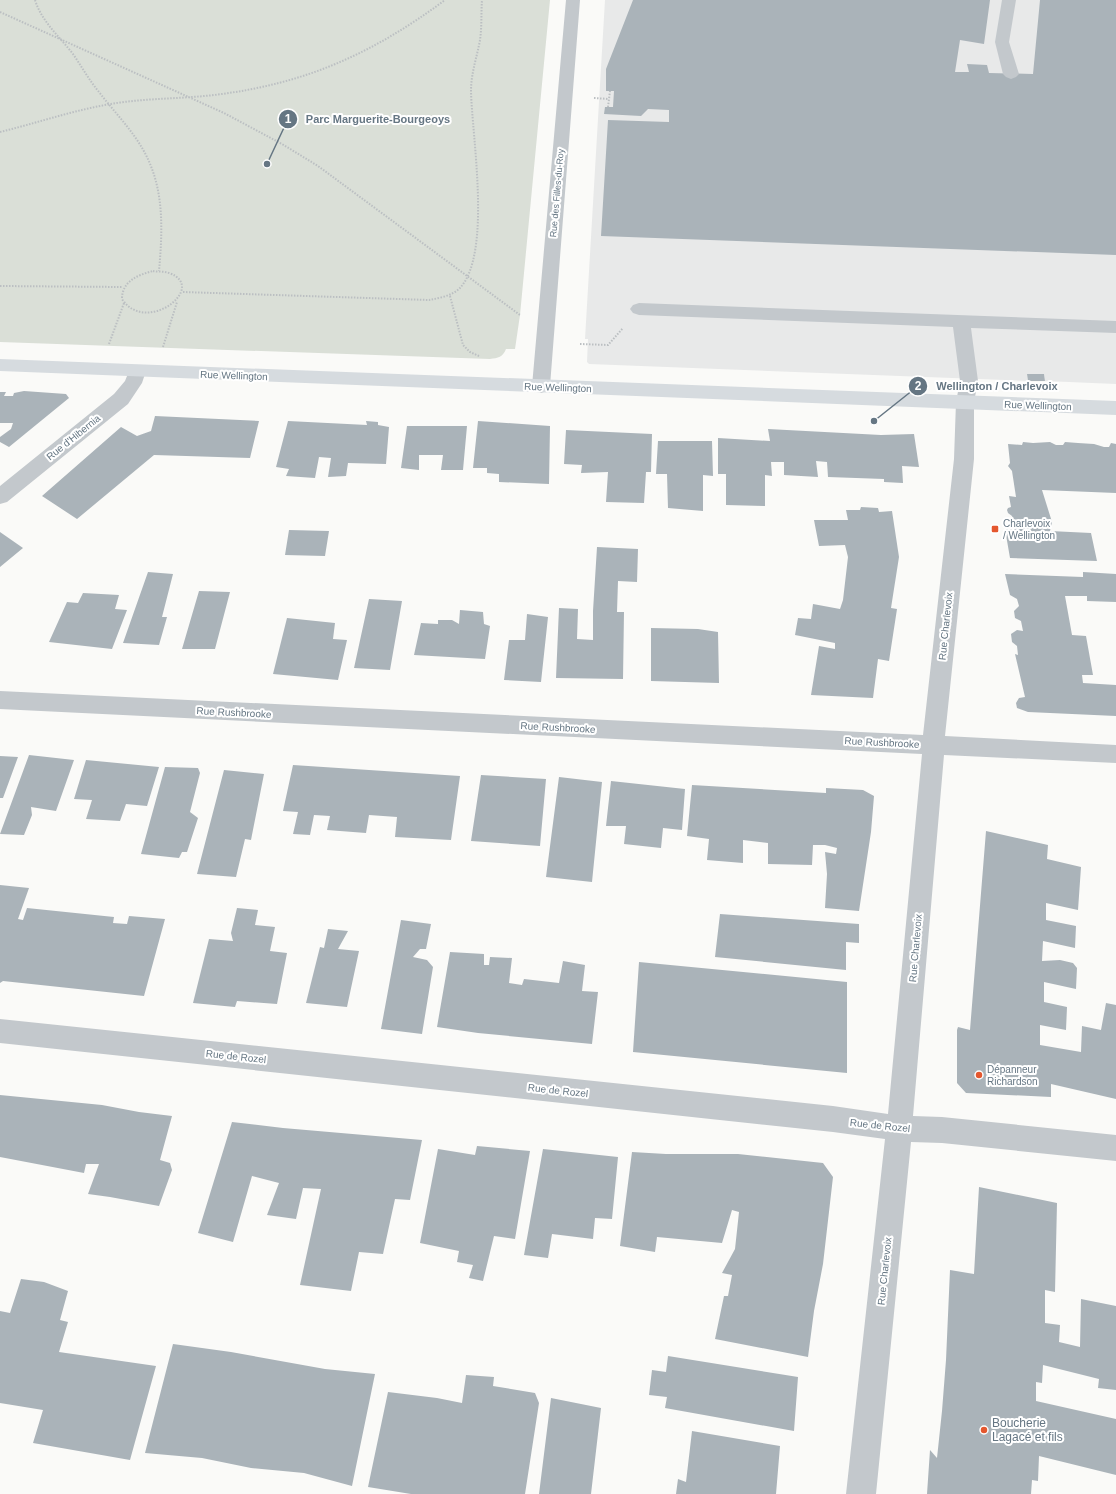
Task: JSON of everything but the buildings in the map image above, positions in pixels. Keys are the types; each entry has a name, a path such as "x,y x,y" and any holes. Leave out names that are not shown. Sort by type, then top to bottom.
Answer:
{"main road":[{"name":"Rue Wellington","path":"0,365 1116,408"}],"street":[{"name":"Rue des Filles-du-Roy","path":"541,386 573,0"},
{"path":"1009,0 1002,42 1011,74"},
{"path":"639,309 1116,327"},
{"name":"Rue Charlevoix","path":"861,1494 899,1128 933,745 964,460 965,402 968,381 961,321"},
{"name":"Rue d'Hibernia","path":"0,497 121,398 133,383 137,371"},
{"name":"Rue Rushbrooke","path":"0,700 1116,754"},
{"name":"Rue de Rozel","path":"0,1031 833,1119 899,1128 942,1130 1116,1148"}],"path":[{"path":"35,0 40,12 138,140 148,156 158,188 161,217 162,236 159,271"},
{"path":"0,132 67,114 110,105 140,100 213,96 254,89 296,78 362,55 396,36 445,0"},
{"path":"183,292 429,300 450,296 458,290 468,277 476,237 477,157 471,89 474,63 481,34 482,0"},
{"path":"0,12 61,38 224,113 318,166 520,315"},
{"path":"608,107 610,91"},
{"path":"594,98 609,99"},
{"path":"162,351 177,302 183,292 183,286 179,278 170,273 159,271 140,274 130,280 123,288 121,296 124,303 136,311 148,312 167,308 177,302"},
{"path":"0,286 123,288"},
{"path":"450,296 460,340 464,347 484,358"},
{"path":"108,346 124,303"},
{"path":"580,344 608,346 639,309"}],"shaded area":[{"path":"0,0 550,0 520,315 515,349 506,349 500,357 490,359 0,342"},
{"path":"605,0 1116,0 1116,384 1045,381 1044,374 1027,374 1028,381 589,364 587,362 588,339 585,339"}],"place":[{"name":"Parc Marguerite-Bourgeoys","path":"267,164"},
{"name":"Wellington / Charlevoix","path":"874,421"},
{"name":"Charlevoix / Wellington","path":"995,529"},
{"name":"Dépanneur Richardson","path":"979,1075"},
{"name":"Boucherie Lagacé et fils","path":"984,1430"}]}
